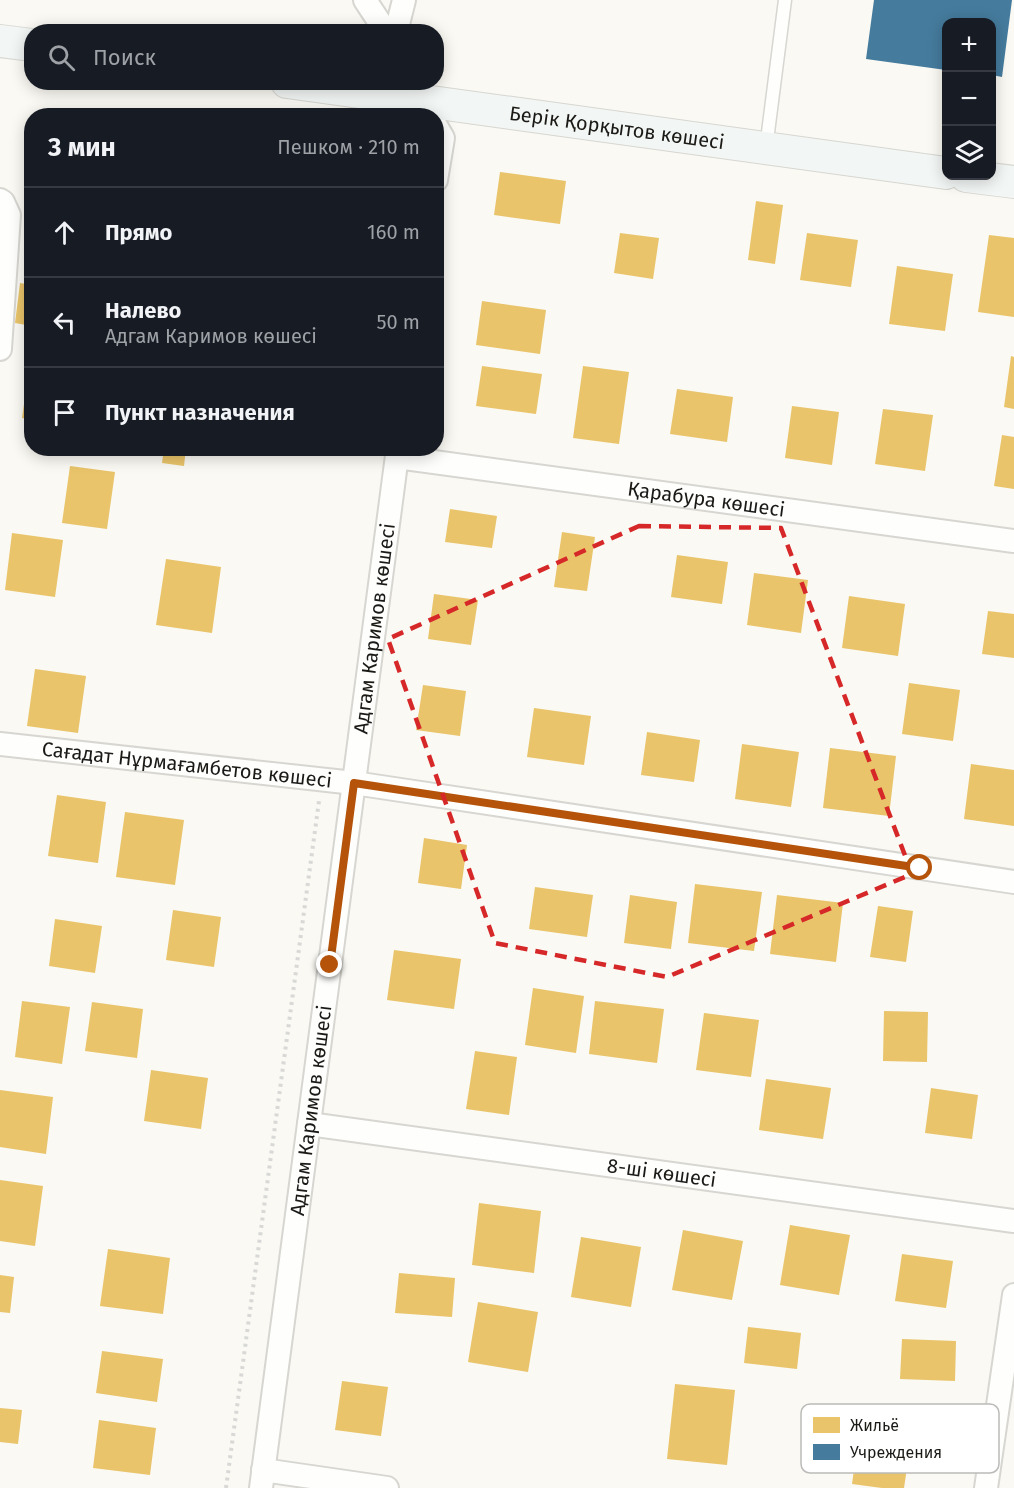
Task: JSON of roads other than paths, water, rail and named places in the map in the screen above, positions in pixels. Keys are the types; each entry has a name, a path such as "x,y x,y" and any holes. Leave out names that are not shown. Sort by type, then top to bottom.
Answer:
{"street":[{"path":"365,0 381,24"},
{"path":"398,24 404,0"},
{"path":"0,41 24,44"},
{"name":"Берік Қорқытов көшесі","path":"331,90 426,107"},
{"name":"Берік Қорқытов көшесі","path":"444,109 942,172"},
{"path":"996,180 1014,182"},
{"path":"0,200 3,201 9,215 0,349"},
{"name":"Адгам Каримов көшесі","path":"262,1479 398,456"},
{"name":"Қарабура көшесі","path":"419,456 1014,541"},
{"name":"Сағадат Нұрмағамбетов көшесі","path":"0,744 354,783 1014,882"},
{"name":"8-шi көшесi","path":"309,1124 1014,1221"},
{"path":"998,1404 1014,1295"},
{"path":"986,1488 988,1473"},
{"path":"262,1479 387,1488"}],"lane":[{"path":"766,149 785,0"}]}
